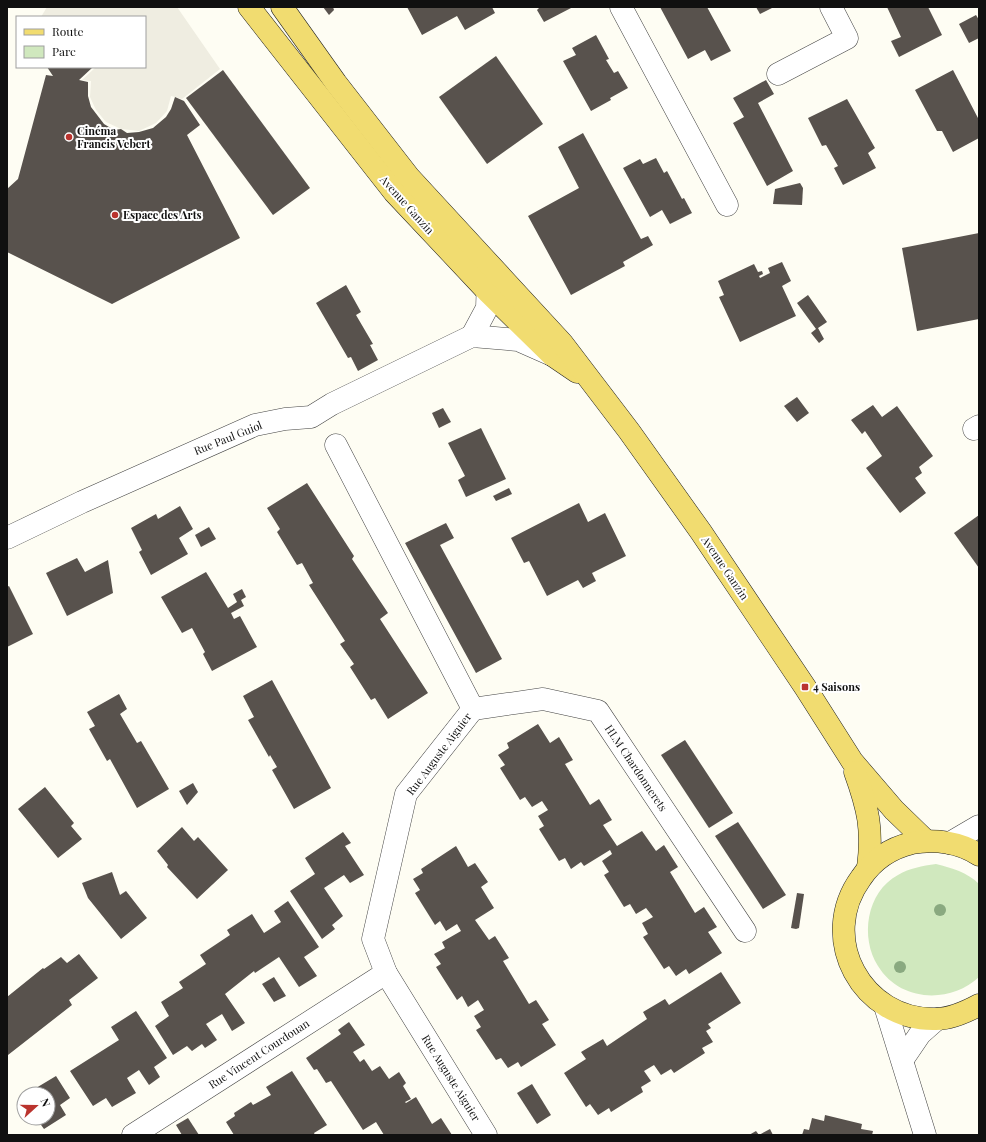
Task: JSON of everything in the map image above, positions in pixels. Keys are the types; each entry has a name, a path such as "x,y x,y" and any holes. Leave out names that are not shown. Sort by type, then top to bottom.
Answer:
{"main road":[{"name":"Avenue Ganzin","path":"249,7 394,192 489,293 552,355 589,380"},
{"name":"Avenue Ganzin","path":"282,7 336,83 409,177 562,342 589,380 629,431 701,532 805,686 852,761 894,810 926,841"},
{"name":"Avenue Ganzin","path":"852,761 866,802 871,826 871,846 868,868"},
{"path":"973,1014 937,1019 912,1017 885,1006 866,990 851,968 844,942 844,915 852,890 868,868 891,851 904,845 926,841 950,842 972,850 979,855"}],"street":[{"path":"621,7 727,205"},
{"path":"778,74 848,38 831,7"},
{"path":"487,260 489,293 487,308 472,336 518,340 552,355"},
{"name":"Rue Paul Guiol","path":"7,538 82,502 255,425 285,419 312,417 332,404 472,336"},
{"name":"Rue Auguste Aiguier","path":"336,445 473,709 406,794 373,939 386,973 486,1135"},
{"name":"HLM Chardonnerets","path":"473,709 543,699 598,711 746,931"},
{"path":"950,842 979,826"},
{"name":"Rue Vincent Courdouan","path":"133,1135 386,973"},
{"path":"885,1006 925,1135"},
{"path":"902,1059 920,1034 937,1019"}],"green space":[{"path":"936,864 964,873 979,884 979,977 967,986 954,992 940,995 926,995 899,987 887,978 872,955 868,929 869,916 873,904 879,892 887,883 898,875 907,871"}],"shaded area":[{"path":"47,7 177,7 220,69 182,99 171,96 167,111 156,123 139,131 121,129 106,122 96,110 90,97 91,81 82,80 95,68 146,68 146,16 42,16"}],"building":[{"path":"323,7 333,7 334,10 329,15"},
{"path":"407,7 492,7 495,13 465,30 457,16 422,35"},
{"path":"540,7 573,7 544,22 537,10"},
{"path":"660,7 707,7 731,51 711,61 705,50 688,59"},
{"path":"756,7 774,7 760,14"},
{"path":"887,7 928,7 942,35 899,57 891,41 901,37"},
{"path":"976,15 979,20 979,38 969,43 959,24"},
{"path":"596,35 609,59 606,60 614,73 618,71 628,88 610,98 611,100 591,111 563,61 576,55 572,48"},
{"path":"496,56 543,124 487,164 439,97"},
{"name":"Espace des Arts","path":"48,68 92,68 79,80 88,82 88,96 91,107 104,124 114,130 121,129 127,133 139,132 153,128 166,117 171,109 175,97 184,101 200,125 187,135 240,238 112,304 7,252 7,189 18,179 46,75 53,76"},
{"path":"223,70 310,188 273,215 186,98"},
{"path":"953,70 979,120 979,138 953,152 942,131 937,131 915,90"},
{"path":"766,80 774,94 758,103 793,171 767,186 733,123 744,117 733,98"},
{"path":"847,99 875,148 868,153 876,168 843,185 834,168 838,166 826,145 822,146 808,118"},
{"path":"583,133 641,239 648,236 653,245 623,262 625,266 571,295 528,216 579,188 558,147"},
{"path":"656,158 664,173 667,171 682,199 684,198 692,213 670,224 662,210 650,217 623,168 640,159 643,164"},
{"path":"800,183 803,188 802,205 773,204 775,189"},
{"path":"979,233 979,319 917,331 902,248"},
{"path":"782,262 791,281 782,286 796,316 740,342 719,297 724,295 718,281 754,264 758,272 762,271 763,274 759,276 760,278 770,273 768,268"},
{"path":"346,285 361,312 356,315 373,344 370,345 378,360 358,371 351,357 348,358 316,303"},
{"path":"808,295 827,322 818,328 824,339 819,343 811,333 816,329 797,303"},
{"path":"797,397 809,413 797,422 784,406"},
{"path":"873,405 882,417 897,406 933,456 919,467 922,473 915,478 926,493 900,513 866,468 882,456 865,431 862,434 851,420"},
{"path":"443,408 451,422 439,428 432,413"},
{"path":"481,428 506,479 466,497 458,480 465,476 448,443"},
{"path":"307,483 354,556 352,559 388,613 380,619 428,693 388,719 375,698 371,700 350,667 354,664 340,644 345,641 309,585 313,583 302,563 297,565 277,532 280,529 267,508"},
{"path":"509,488 512,494 496,501 493,496"},
{"path":"579,503 588,522 605,513 626,556 592,573 596,581 583,588 578,580 547,596 529,561 524,563 511,538"},
{"path":"180,506 193,529 179,538 188,554 151,575 139,552 142,550 131,528 156,514 158,519"},
{"path":"979,515 979,568 954,533"},
{"path":"446,523 454,538 440,545 502,659 476,673 405,543"},
{"path":"209,527 216,539 201,547 195,535"},
{"path":"77,558 85,572 108,560 113,593 67,616 46,573"},
{"path":"206,572 228,608 237,602 233,594 242,589 246,597 241,600 244,606 231,613 234,619 240,616 257,647 212,671 203,654 205,652 192,628 182,633 161,597"},
{"path":"9,586 33,634 7,647 7,587"},
{"path":"272,680 331,788 294,809 272,770 277,767 270,755 269,757 248,720 254,717 243,696"},
{"path":"119,694 127,709 120,714 137,743 141,741 169,789 137,808 110,759 107,761 89,729 95,726 87,712"},
{"path":"538,724 550,743 559,737 573,760 565,764 590,805 599,799 612,820 603,825 617,846 642,831 656,851 664,845 678,867 670,872 695,913 704,907 717,927 708,932 722,953 689,974 686,969 676,976 669,966 664,969 643,937 648,934 642,923 653,917 646,908 636,914 630,904 624,907 604,875 609,872 602,861 612,854 610,850 584,866 581,862 571,869 565,858 559,861 539,829 544,826 538,816 548,810 542,801 532,807 525,797 520,800 500,768 505,765 498,755 509,748 507,743"},
{"path":"685,740 733,813 709,828 661,755"},
{"path":"193,783 198,792 187,805 179,791"},
{"path":"45,787 74,823 71,826 82,839 58,858 18,809"},
{"path":"738,822 786,895 763,909 715,836"},
{"path":"182,827 194,841 198,837 228,870 197,899 167,867 168,865 157,851"},
{"path":"343,832 351,843 345,846 364,875 350,883 344,875 324,888 343,916 332,925 335,929 322,939 290,891 315,874 305,858"},
{"path":"456,846 468,867 475,863 488,882 481,887 494,908 475,920 489,940 495,936 509,958 503,961 529,1004 536,1000 549,1020 542,1024 556,1045 521,1067 518,1062 508,1068 501,1058 496,1060 476,1030 481,1027 474,1016 484,1010 478,1000 468,1007 462,996 457,1000 436,967 441,964 434,954 445,948 442,942 461,931 457,924 446,931 440,921 435,925 415,893 420,890 413,879 423,873 421,869"},
{"path":"112,872 120,895 126,891 147,918 121,939 88,898 82,883"},
{"path":"797,893 804,894 799,928 796,929 791,928"},
{"path":"288,901 319,947 304,957 317,976 299,987 279,957 255,973 254,971 225,994 245,1023 232,1031 222,1014 206,1024 217,1040 205,1048 202,1044 192,1051 187,1046 173,1055 155,1026 169,1016 161,1002 183,988 179,982 206,964 200,955 230,935 227,930 252,914 264,933 281,922 274,911"},
{"path":"79,954 98,978 69,1000 72,1005 8,1055 7,997 43,968 44,969 61,957 67,963"},
{"path":"721,972 741,1003 708,1024 711,1028 706,1031 713,1042 702,1048 705,1053 674,1073 671,1069 661,1075 654,1065 644,1071 651,1081 641,1087 643,1092 611,1112 609,1108 598,1115 590,1104 586,1107 564,1073 586,1059 581,1052 603,1039 607,1046 647,1019 643,1012 665,999 669,1005"},
{"path":"274,977 286,996 274,1002 262,984"},
{"path":"136,1011 167,1058 154,1067 160,1077 149,1085 139,1070 127,1078 136,1093 112,1107 106,1098 93,1106 70,1071 119,1040 111,1027"},
{"path":"349,1022 365,1045 353,1052 360,1062 364,1059 372,1071 380,1066 389,1079 399,1072 406,1083 403,1086 411,1099 405,1102 406,1103 416,1097 432,1124 441,1118 452,1135 384,1135 376,1122 363,1130 331,1081 326,1083 317,1069 314,1070 306,1058 341,1034 338,1030"},
{"path":"292,1071 327,1125 314,1133 315,1135 234,1135 226,1122 235,1116 234,1113 251,1102 253,1105 271,1095 266,1087"},
{"path":"56,1076 70,1098 60,1105 66,1115 56,1121 56,1086 39,1086"},
{"path":"532,1084 551,1115 537,1124 517,1093"},
{"path":"825,1115 862,1124 861,1129 873,1131 872,1135 802,1135 804,1129 809,1130 812,1118 824,1121"},
{"path":"188,1118 199,1135 182,1135 176,1125"},
{"path":"42,1126 49,1126 44,1129"},
{"path":"770,1129 773,1135 759,1135"},
{"path":"756,1131 759,1135 749,1135"}],"place":[{"name":"Cinéma Francis Vebert","path":"69,137"},
{"name":"Espace des Arts","path":"115,215"},
{"name":"4 Saisons","path":"805,687"}]}
